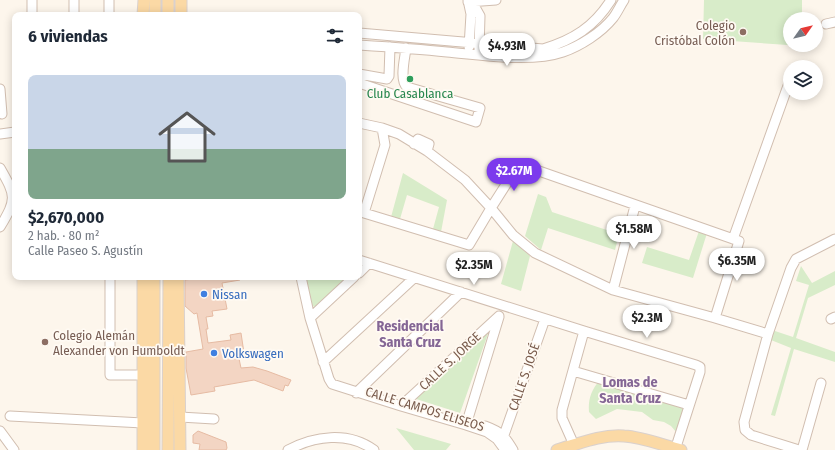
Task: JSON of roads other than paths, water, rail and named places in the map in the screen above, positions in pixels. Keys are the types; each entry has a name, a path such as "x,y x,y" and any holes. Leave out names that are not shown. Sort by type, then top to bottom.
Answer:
{"main road":[{"path":"143,12 144,0"},
{"path":"155,0 155,12"},
{"path":"168,0 168,12"},
{"path":"181,0 181,12"},
{"path":"143,280 143,450"},
{"path":"154,280 154,450"},
{"path":"178,280 180,450"},
{"path":"168,450 169,282"},
{"path":"143,300 154,326"},
{"path":"557,450 605,437 622,436 637,437 677,450"}],"street":[{"path":"32,0 32,12"},
{"path":"74,0 74,12"},
{"path":"109,0 109,12"},
{"path":"470,1 496,0"},
{"path":"362,33 543,49 572,38 589,26 604,12 611,0"},
{"path":"362,45 479,55 529,58 543,57 562,52 581,44 612,18 624,0"},
{"path":"468,54 471,14 470,1"},
{"path":"470,1 480,16 479,55"},
{"path":"362,75 387,79 389,76 390,47"},
{"path":"362,85 476,122 480,108 407,87 404,84 402,79 406,48"},
{"path":"0,89 2,114 0,111"},
{"path":"733,239 783,100"},
{"path":"362,124 399,134 427,151 465,180 513,235 536,254 613,290 768,334"},
{"path":"382,128 385,145 363,203 364,213 469,245 519,164 635,206 739,241 715,318"},
{"path":"0,134 12,132"},
{"path":"385,145 399,134"},
{"path":"0,168 8,183 12,195"},
{"path":"0,227 10,211 12,202"},
{"path":"613,290 635,206"},
{"path":"822,383 801,450 751,435 745,430 744,422 768,334 791,268 796,259 835,239"},
{"path":"362,261 545,319 696,364 700,368 700,372 689,405 677,450"},
{"path":"362,270 369,263"},
{"path":"324,362 414,278"},
{"path":"110,280 110,375 143,375"},
{"name":"CALLE CAMPOS ELISEOS","path":"302,280 310,318 329,379 358,391 495,430 504,436"},
{"path":"310,318 351,280"},
{"path":"358,391 461,292"},
{"path":"466,422 503,306"},
{"name":"CALLE S. JORGE","path":"403,404 499,316"},
{"name":"CALLE S. JOSÉ","path":"504,436 545,319"},
{"path":"574,445 562,418 562,410 584,331"},
{"path":"573,371 689,405"},
{"path":"10,416 143,423"},
{"path":"180,416 214,418"},
{"name":"CALLE CAMPOS ELISEOS","path":"466,422 491,434 497,439 505,450"},
{"path":"1,434 14,450"},
{"path":"504,436 513,450"},
{"path":"288,450 299,444 318,438 338,438 355,441 374,450"}],"place":[{"name":"Colegio Cristóbal Colón","path":"743,32"},
{"name":"Club Casablanca","path":"410,79"},
{"name":"Nissan","path":"204,294"},
{"name":"Colegio Alemán Alexander von Humboldt","path":"45,342"},
{"name":"Volkswagen","path":"214,353"}],"district":[{"name":"Residencial Santa Cruz","path":"410,334"},
{"name":"Lomas de Santa Cruz","path":"630,390"}]}
